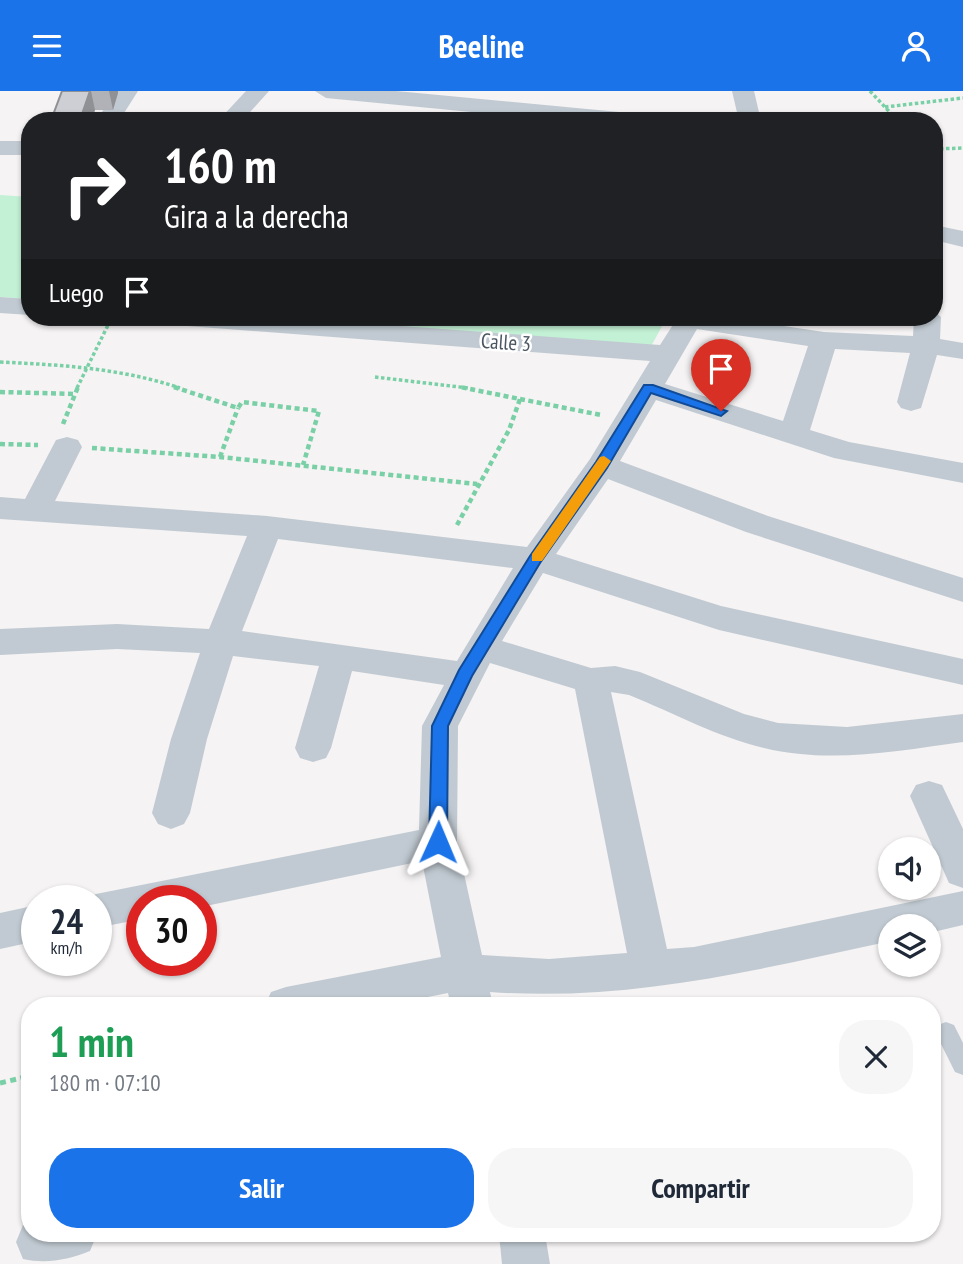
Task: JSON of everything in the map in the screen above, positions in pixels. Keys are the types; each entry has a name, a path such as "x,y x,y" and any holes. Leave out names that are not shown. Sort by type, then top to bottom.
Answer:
{"street":[{"path":"113,112 127,91"},
{"path":"238,112 258,91"},
{"path":"327,91 468,97 566,112"},
{"path":"614,112 618,91"},
{"path":"743,91 748,112"},
{"path":"0,148 21,148"},
{"path":"943,234 963,239"},
{"path":"0,305 21,306"},
{"name":"Calle 3","path":"295,326 670,354"},
{"path":"467,989 438,842 440,726 473,661 535,559 602,465 686,326"},
{"path":"739,326 824,340 926,345 963,351"},
{"path":"911,402 926,345 927,326"},
{"path":"793,435 824,340"},
{"path":"648,388 845,451 963,473"},
{"path":"35,510 61,446"},
{"path":"602,465 757,524 963,590"},
{"path":"0,508 267,527 357,540 446,547 535,559 719,618 963,672"},
{"path":"171,813 185,744 220,641 267,527"},
{"path":"0,642 75,635 220,641 339,656 473,661 591,681 608,678 637,685 689,707 775,737 811,742 963,727"},
{"path":"313,748 339,656"},
{"path":"591,681 650,970"},
{"path":"929,796 963,871"},
{"path":"217,887 438,842"},
{"path":"382,997 694,965 963,908"},
{"path":"0,931 21,926"},
{"path":"523,1242 526,1264"}],"lane":[{"path":"946,1031 963,1065"}],"path":[{"path":"870,91 890,112"},
{"path":"885,107 963,98"},
{"path":"943,149 963,148"},
{"path":"61,446 86,366 107,326"},
{"path":"0,362 86,366 143,376 238,408"},
{"path":"376,377 457,386 556,404 627,423"},
{"path":"0,392 76,394"},
{"path":"446,547 477,484 509,430 520,399"},
{"path":"220,457 242,402 319,411 303,465"},
{"path":"0,444 220,457 477,484"},
{"path":"0,1083 21,1078"}],"green space":[{"path":"0,195 21,196 21,298 0,297"},
{"path":"350,326 662,326 649,350"}],"building":[{"path":"62,91 90,91 83,112 54,112"}],"slow traffic":[{"path":"537,557 604,461"}],"route":[{"path":"438,842 440,726 465,675 535,559 602,465 648,388 721,411"}]}
